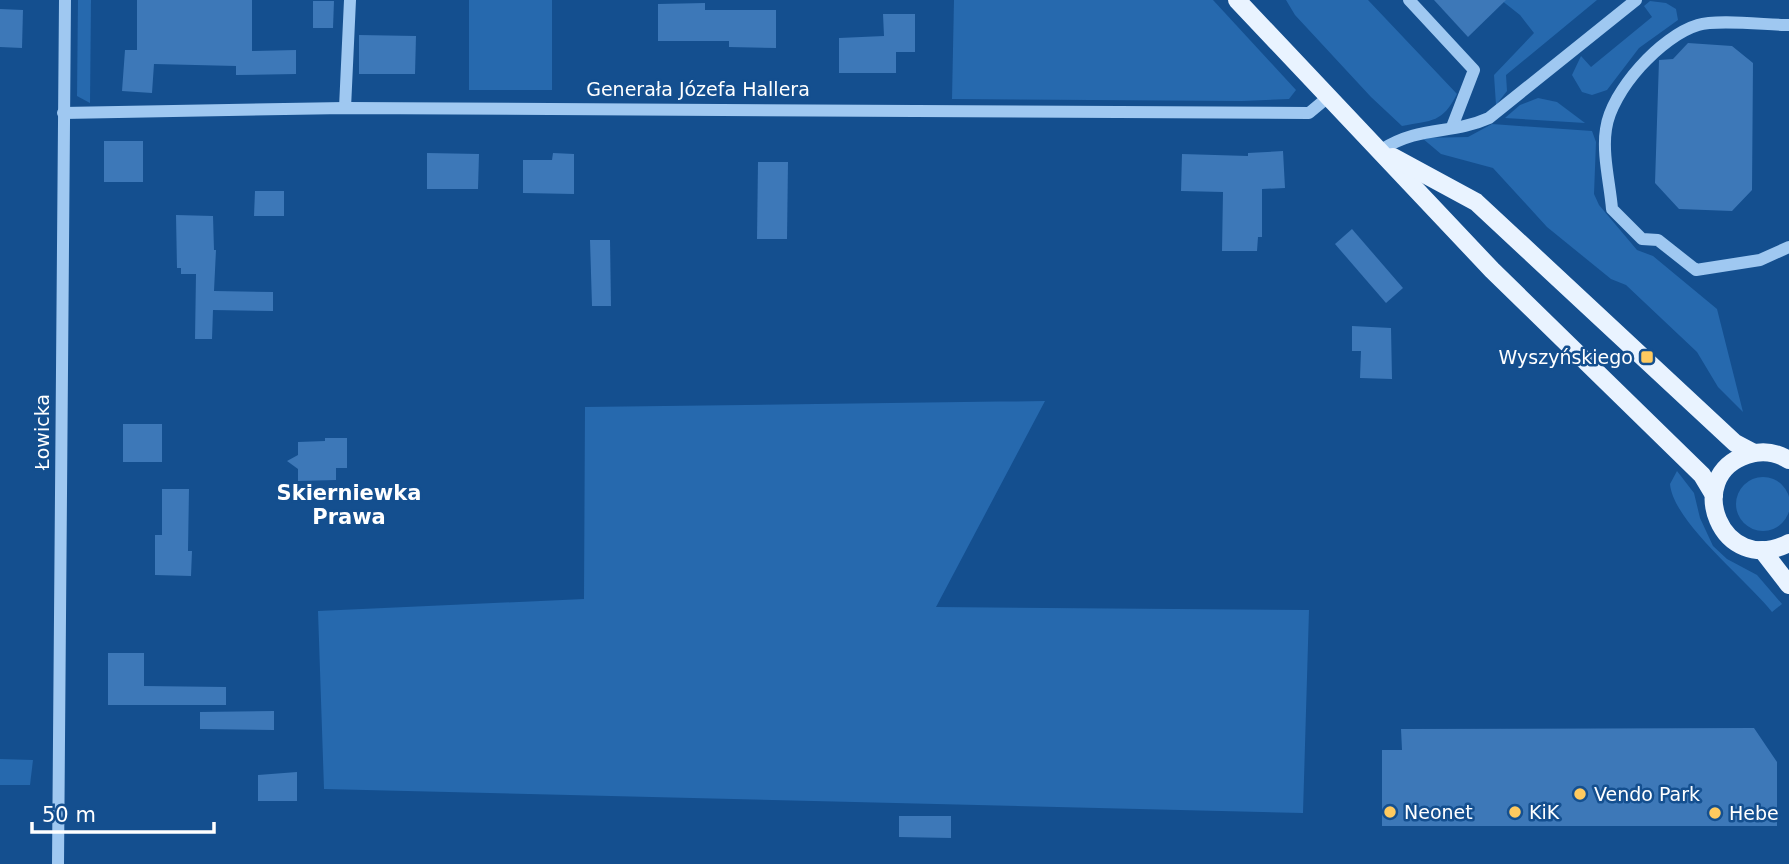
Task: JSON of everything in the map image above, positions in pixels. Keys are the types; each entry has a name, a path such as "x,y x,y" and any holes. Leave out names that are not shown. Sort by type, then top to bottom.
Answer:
{"main road":[{"path":"1237,0 1492,270 1702,475 1714,495 1718,522 1725,533 1748,548 1762,550 1789,543"},
{"path":"1381,150 1476,202 1735,443 1754,453 1787,456"},
{"path":"1714,495 1723,472 1742,457 1754,453"},
{"path":"1762,550 1789,585"}],"street":[{"name":"Łowicka","path":"58,864 65,0"},
{"path":"345,108 350,0"},
{"path":"1409,0 1474,70 1452,127"},
{"path":"1381,150 1402,136 1452,127 1468,127 1489,118 1636,0"},
{"path":"1789,26 1700,24 1678,34 1635,72 1609,115 1605,132 1612,209 1642,239 1658,240 1696,270 1760,260 1789,247"},
{"name":"Generała Józefa Hallera","path":"63,113 345,108 1309,113 1327,98"}],"shaded area":[{"path":"78,0 91,0 90,103 77,96"},
{"path":"469,0 552,0 552,90 469,90"},
{"path":"954,0 1213,0 1296,90 1289,99 1242,101 952,99"},
{"path":"1286,0 1368,0 1457,94 1452,103 1436,119 1402,126 1371,97 1295,15"},
{"path":"1501,0 1597,0 1506,75 1507,91 1496,105 1494,75 1534,33 1520,15"},
{"path":"1650,1 1666,3 1676,9 1678,20 1639,48 1607,90 1592,95 1582,92 1572,75 1581,56 1591,67 1652,17 1644,6"},
{"path":"1538,98 1557,102 1585,123 1505,118 1520,105"},
{"path":"1492,124 1592,131 1596,142 1594,194 1599,205 1637,250 1653,256 1717,309 1743,412 1718,387 1697,352 1626,285 1611,279 1547,227 1493,168 1441,154 1422,138 1468,137"},
{"path":"1045,401 936,607 1309,610 1303,813 324,789 318,611 584,599 585,407"},
{"path":"1677,471 1694,493 1700,518 1713,546 1727,559 1757,575 1782,604 1772,612 1713,551 1684,516 1674,499 1670,484"},
{"path":"1763,477 1782,485 1790,504 1782,523 1763,531 1744,523 1736,504 1744,485"},
{"path":"0,759 33,760 30,785 0,785"}],"building":[{"path":"137,0 252,0 252,51 296,50 296,74 236,75 236,66 154,64 152,93 122,91 125,50 137,50"},
{"path":"1434,0 1506,0 1468,37"},
{"path":"313,1 334,1 333,28 313,28"},
{"path":"705,3 705,10 776,10 776,48 729,47 729,41 658,41 658,4"},
{"path":"0,9 23,10 22,48 0,47"},
{"path":"883,14 915,14 915,52 896,52 896,73 839,73 839,38 884,36"},
{"path":"359,35 416,36 415,74 359,74"},
{"path":"1688,43 1732,46 1753,63 1752,190 1732,211 1679,209 1655,183 1659,60 1673,59"},
{"path":"104,141 143,141 143,182 104,182"},
{"path":"1283,151 1285,188 1262,189 1262,237 1258,237 1257,251 1222,251 1223,192 1181,191 1182,154 1248,156 1248,153"},
{"path":"427,153 479,154 478,189 427,189"},
{"path":"553,153 574,154 574,194 523,193 523,160 552,160"},
{"path":"758,162 788,162 787,239 757,239"},
{"path":"255,191 284,191 284,216 254,216"},
{"path":"176,215 213,216 216,250 214,291 273,292 273,311 213,310 212,339 195,339 196,274 181,274 181,268 177,268"},
{"path":"1352,229 1403,288 1386,303 1335,244"},
{"path":"590,240 610,240 611,306 592,306"},
{"path":"1352,326 1391,328 1392,379 1360,378 1361,351 1352,351"},
{"path":"123,424 162,424 162,462 123,462"},
{"path":"325,438 347,438 347,468 336,468 336,480 298,481 298,469 287,461 298,455 298,442 325,441"},
{"path":"162,489 189,489 188,551 192,551 191,576 155,575 155,535 162,535"},
{"path":"108,653 144,653 144,686 226,687 226,705 108,705"},
{"path":"274,711 274,730 200,729 200,712"},
{"name":"Vendo Park","path":"1754,728 1777,762 1777,826 1382,826 1382,750 1402,750 1401,729"},
{"path":"297,772 297,801 258,801 258,775"},
{"path":"899,816 951,816 951,838 899,837"}],"place":[{"name":"Wyszyńskiego","path":"1647,357"},
{"name":"Vendo Park","path":"1580,794"},
{"name":"Neonet","path":"1390,812"},
{"name":"KiK","path":"1515,812"},
{"name":"Hebe","path":"1715,813"}],"district":[{"name":"Skierniewka Prawa","path":"349,505"}]}
